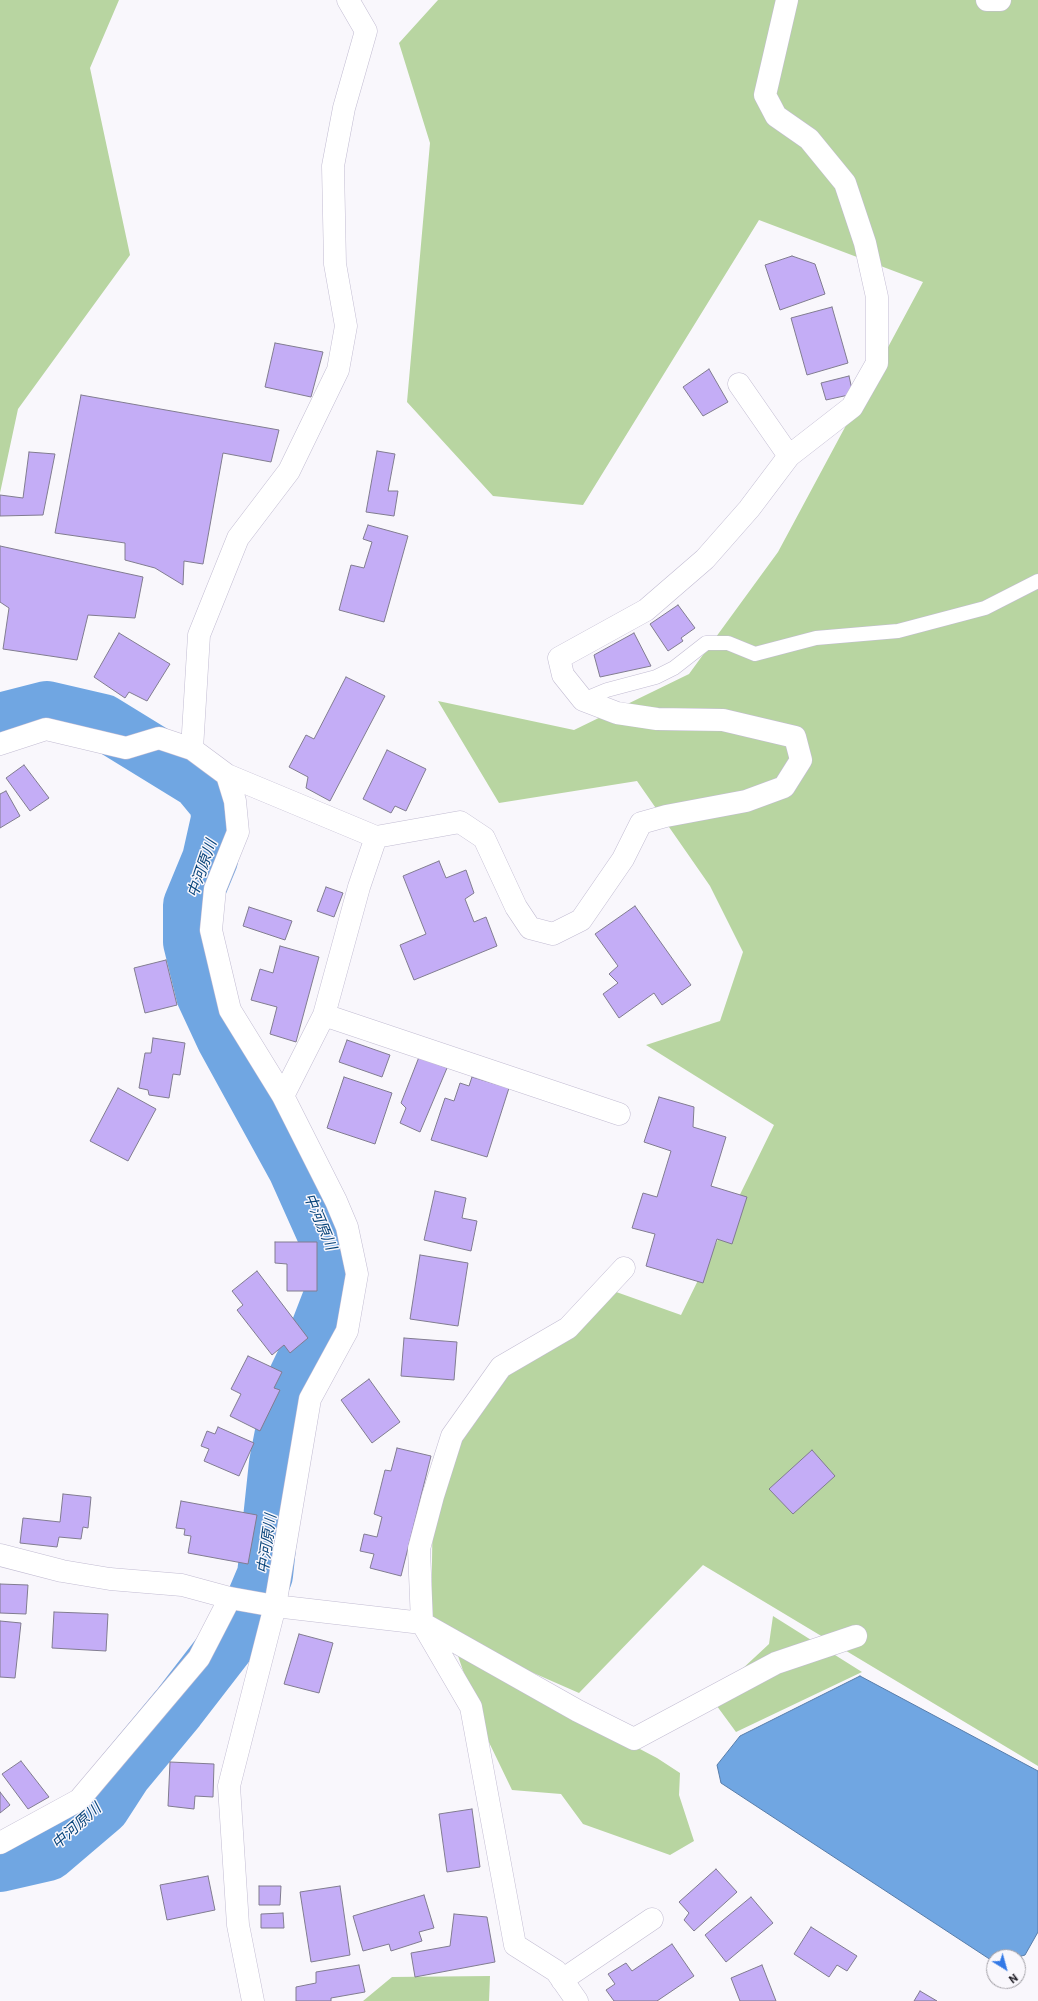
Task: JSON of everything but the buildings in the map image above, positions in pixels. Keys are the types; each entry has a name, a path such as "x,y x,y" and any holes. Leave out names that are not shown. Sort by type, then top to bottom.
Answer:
{"street":[{"path":"192,749 199,634 238,538 290,471 338,370 346,326 335,264 333,166 344,108 366,31 348,0"},
{"path":"0,744 46,729 126,748 159,738 192,749 227,775 376,837 460,822 484,838 516,907 530,928 553,934 581,920 623,859 641,823 666,816 746,801 784,787 801,760 795,737 723,720 658,719 616,712 583,700 563,675 560,658 646,610 705,559 749,508 789,456 852,407 877,362 877,298 865,244 845,183 808,139 776,116 765,95 787,0"},
{"path":"987,0 1000,0"},
{"path":"739,384 789,456"},
{"path":"227,775 235,801 238,832 215,889 211,930 230,1010 283,1096 338,1207 347,1227 357,1274 347,1331 310,1398 275,1606 229,1786 238,1925 253,2001"},
{"path":"283,1096 324,1015 359,887 376,837"},
{"path":"324,1015 619,1114"},
{"path":"577,2001 556,1971 515,1945 471,1707 422,1623 418,1549 452,1436 501,1367 568,1328 624,1268"},
{"path":"0,1555 62,1571 110,1579 182,1585 230,1598 275,1606 422,1623 578,1711 634,1739 776,1662 856,1636"},
{"path":"0,1843 79,1800 199,1658 230,1598"},
{"path":"562,1980 652,1919"}],"lane":[{"path":"583,700 607,690 656,677 674,668 706,643 728,642 755,654 816,638 898,631 985,608 1038,581"}],"green space":[{"path":"0,0 119,0 90,68 130,255 18,409 0,493"},
{"path":"438,0 1038,0 1038,1766 703,1565 579,1693 431,1628 433,1496 478,1400 605,1288 681,1315 774,1125 646,1045 720,1021 743,952 710,886 637,781 499,803 438,701 574,730 689,674 778,552 923,282 759,220 583,505 493,496 407,402 430,143 399,43"},
{"path":"773,1616 862,1672 736,1732 711,1698 769,1644"},
{"path":"457,1653 657,1758 680,1773 679,1795 694,1841 670,1855 583,1824 561,1794 512,1790 484,1732"},
{"path":"490,1976 489,2001 363,2001 392,1977"}],"water":[{"path":"860,1676 1038,1771 1038,1932 1026,1953 1026,1949 986,1949 986,1957 721,1783 717,1765 740,1736"}],"waterway":[{"name":"中河原川","path":"0,721 47,709 103,722 199,781 218,804 219,819 210,859 191,905 191,942 204,995 224,1038 296,1169 334,1254 333,1292 316,1336 292,1386 277,1463 265,1575 246,1620 178,1708 124,1773 102,1807 48,1853 0,1864"}]}
